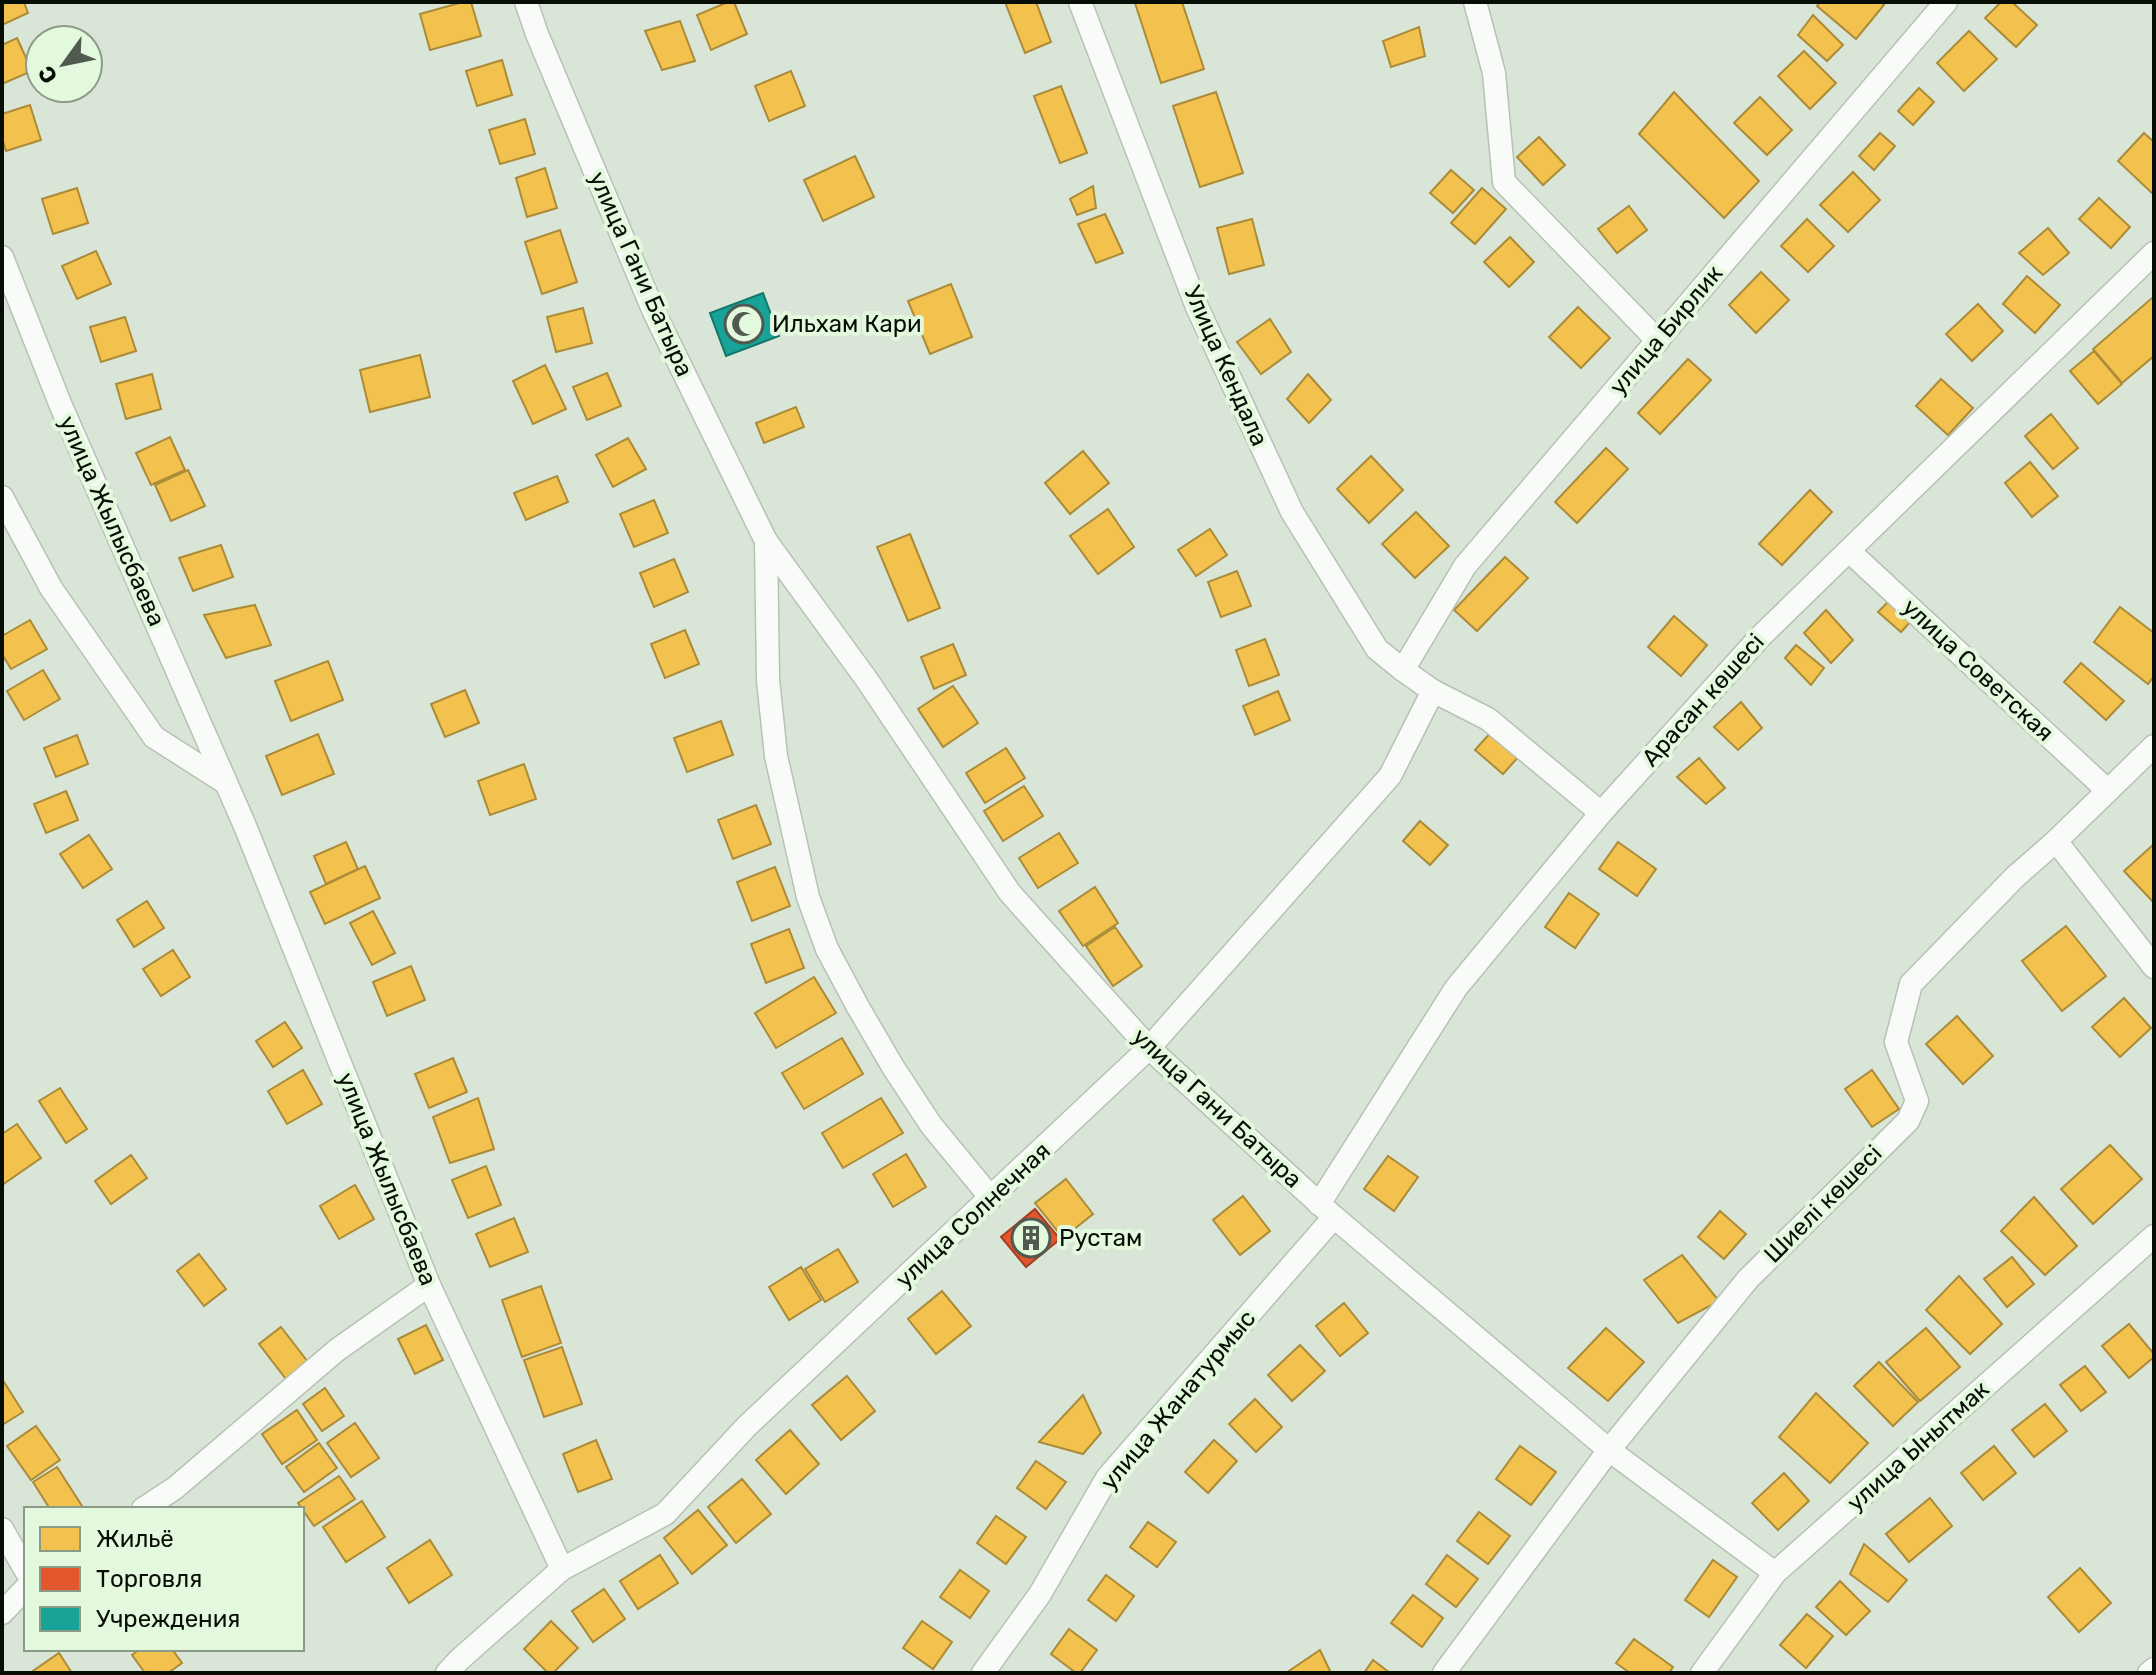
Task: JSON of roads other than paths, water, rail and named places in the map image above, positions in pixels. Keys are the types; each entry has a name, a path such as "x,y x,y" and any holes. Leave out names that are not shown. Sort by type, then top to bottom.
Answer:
{"street":[{"name":"улица Гани Батыра","path":"526,2 654,312 766,541 867,680 1010,893 1149,1048 1326,1211 1609,1450 1775,1573"},
{"name":"Улица Кендала","path":"1080,2 1197,307 1292,512 1377,649 1433,691 1488,719 1601,813"},
{"path":"1475,2 1494,73 1504,182 1658,341"},
{"name":"улица Бирлик","path":"1403,670 1465,566 1946,2"},
{"name":"Арасан көшесі","path":"1326,1211 1456,988 1601,813 1760,637 2154,253"},
{"name":"улица Жылысбаева","path":"2,257 61,406 245,826 429,1285 562,1569"},
{"path":"2,497 51,588 154,737 226,783"},
{"name":"улица Гани Батыра","path":"766,541 768,680 776,756 808,897 827,949 893,1067 931,1125 991,1198"},
{"name":"улица Советская","path":"1849,551 2107,790"},
{"name":"улица Солнечная","path":"447,1673 562,1569 665,1514 747,1426 1149,1048 1390,776 1433,691"},
{"name":"Шиелі көшесі","path":"1444,1673 1609,1450 1748,1279 1908,1121 1917,1101 1896,1042 1911,984 2015,877 2154,746"},
{"path":"2056,841 2154,967"},
{"name":"улица Жанатурмыс","path":"983,1673 1040,1594 1107,1478 1326,1211"},
{"name":"улица Ынытмак","path":"1702,1673 1775,1573 2154,1236"},
{"path":"146,1507 175,1488 337,1350 429,1285"},
{"path":"2,1529 24,1568"},
{"path":"2,1613 24,1590"}],"place":[{"name":"Ильхам Кари","path":"744,324"},
{"name":"Рустам","path":"1031,1238"}]}
